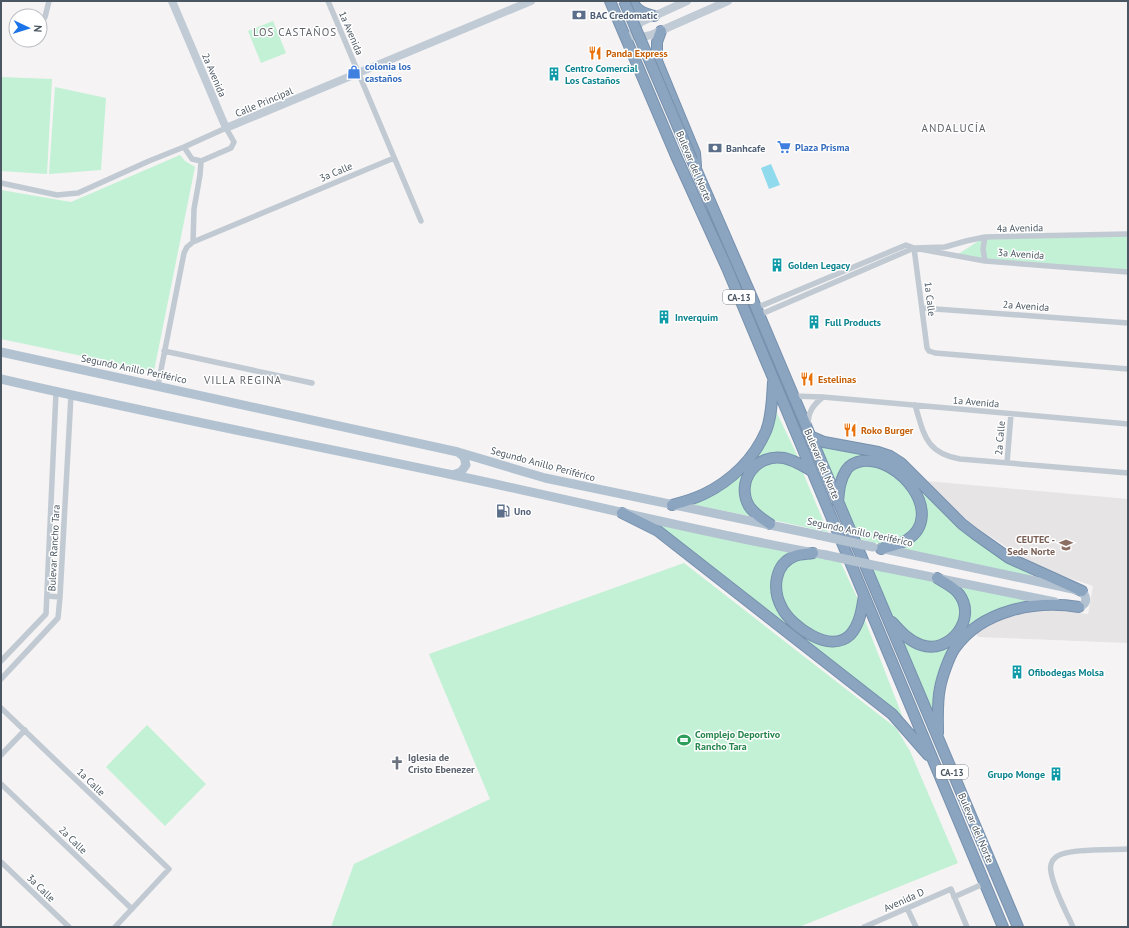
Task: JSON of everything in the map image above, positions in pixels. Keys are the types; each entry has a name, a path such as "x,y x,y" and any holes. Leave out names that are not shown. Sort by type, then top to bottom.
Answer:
{"highway":[{"name":"Bulevar del Norte","path":"610,1 674,151 727,268 1003,927"},
{"path":"615,1 675,146 674,151"},
{"name":"Bulevar del Norte","path":"624,1 758,312 1018,927"},
{"path":"624,21 630,23 636,20 637,17 634,5"},
{"path":"634,5 645,14 654,16"},
{"path":"661,31 658,37 656,50 657,61 695,153 696,170"},
{"path":"637,54 640,45 645,43 656,50"},
{"path":"672,505 704,494 723,483 740,470 755,450 766,430 771,411 774,380"},
{"path":"809,433 824,442 878,452 890,456 901,463 962,524 1009,558 1082,591"},
{"path":"770,524 749,506 745,495 745,482 749,471 760,461 772,457 793,460 812,471"},
{"path":"838,502 841,481 847,468 857,462 870,460 884,464 899,472 909,482 917,494 921,505 922,517 919,526 914,535 907,540 897,545 877,548"},
{"path":"622,513 658,531 892,714 935,764"},
{"path":"813,553 796,555 785,561 778,571 776,582 777,595 782,608 791,620 807,633 821,640 832,642 842,640 850,635 858,623 864,595"},
{"path":"887,616 904,635 922,646 931,647 952,640 963,624 965,613 964,604 960,595 953,588 937,578"},
{"path":"938,739 940,688 948,663 955,648 974,628 996,615 1012,610 1037,605 1062,604 1078,607"}],"main road":[{"name":"Segundo Anillo Periférico","path":"1,352 158,385 458,452 545,478 770,524 1082,591"},
{"path":"1,379 56,392 453,475 622,513 1078,607 1083,605 1085,601 1085,596 1082,591"},
{"path":"453,475 461,472 466,465 464,457 458,452"}],"street":[{"name":"2a Avenida","path":"172,1 226,128 234,142 232,148 201,161"},
{"name":"1a Avenida","path":"328,1 421,221"},
{"name":"Calle Principal","path":"1,183 57,195 78,193 149,161 358,72 531,1"},
{"path":"630,36 641,22 687,1"},
{"path":"630,36 647,37 728,1"},
{"path":"158,385 184,253 193,242 194,209 201,161 192,159 184,147"},
{"name":"3a Calle","path":"193,242 394,158"},
{"name":"4a Avenida","path":"914,248 945,247 985,237 1128,234"},
{"path":"985,237 983,249 985,261"},
{"path":"758,312 914,248"},
{"name":"3a Avenida","path":"914,248 985,261 1128,272"},
{"name":"1a Calle","path":"914,248 927,348 930,351 935,353 1128,369"},
{"name":"2a Avenida","path":"922,308 1128,323"},
{"path":"164,351 312,383"},
{"name":"Bulevar Rancho Tara","path":"1,661 46,614 56,392"},
{"name":"Bulevar Rancho Tara","path":"1,679 58,618 71,395"},
{"name":"1a Avenida","path":"793,396 823,397 1128,424"},
{"path":"809,433 810,411 815,403 823,397"},
{"path":"915,405 922,429 929,444 936,451 949,457 1128,473"},
{"name":"2a Calle","path":"1007,463 1011,414"},
{"path":"47,596 60,597"},
{"name":"1a Calle","path":"1,708 169,869 132,909"},
{"path":"1,756 25,730"},
{"name":"2a Calle","path":"1,784 132,909"},
{"path":"1073,927 1055,886 1051,872 1051,864 1055,858 1068,852 1128,849"},
{"name":"3a Calle","path":"1,862 69,927"},
{"path":"967,927 954,896 985,882"},
{"name":"Avenida D","path":"864,927 951,889 954,896"},
{"path":"908,908 916,927"},
{"path":"115,927 132,909"}],"shaded area":[{"name":"CEUTEC - Sede Norte","path":"926,481 1128,499 1128,643 978,637 976,633 997,620 1024,613 1061,611 1088,614 1093,586 1037,567 970,523"}],"green space":[{"path":"273,21 286,53 261,63 248,31"},
{"path":"1,77 52,79 47,174 1,171"},
{"path":"55,87 106,98 101,170 49,174"},
{"path":"180,155 185,161 195,167 154,371 1,339 1,190 71,202"},
{"path":"1128,235 1128,272 955,256 985,237"},
{"path":"774,407 799,459 773,455 742,486 755,517 685,503 741,473"},
{"path":"818,442 889,459 1006,560 1036,578 896,548 924,518 902,471 856,459 837,489"},
{"path":"783,461 801,468 828,532 768,519 760,514 748,495 748,482 762,463"},
{"path":"871,463 898,475 919,506 916,525 906,537 884,545 860,539 842,498 849,471 859,464"},
{"path":"644,520 798,552 773,579 789,622 842,643 863,615 905,723"},
{"path":"810,556 840,561 862,608 848,632 832,639 808,630 793,618 784,606 780,594 781,572 787,564"},
{"name":"Complejo Deportivo Rancho Tara","path":"684,563 896,728 910,751 958,863 799,927 331,927 354,864 490,799 429,654"},
{"path":"871,567 937,580 953,590 962,609 956,632 932,644 917,640 892,618"},
{"path":"955,585 1034,603 999,611 951,650 936,723 897,632 939,648 967,618"},
{"path":"147,725 206,784 165,826 106,767"}],"water":[{"path":"771,164 780,185 769,189 761,168"}],"place":[{"name":"BAC Credomatic","path":"579,15"},
{"name":"Panda Express","path":"595,53"},
{"name":"colonia los castaños","path":"354,72"},
{"name":"Centro Comercial Los Castaños","path":"554,74"},
{"name":"Plaza Prisma","path":"784,147"},
{"name":"Banhcafe","path":"715,148"},
{"name":"Golden Legacy","path":"777,265"},
{"name":"Inverquim","path":"664,317"},
{"name":"Full Products","path":"814,322"},
{"name":"Estelinas","path":"807,379"},
{"name":"Roko Burger","path":"850,430"},
{"name":"Uno","path":"503,511"},
{"name":"CEUTEC - Sede Norte","path":"1066,545"},
{"name":"Ofibodegas Molsa","path":"1017,672"},
{"name":"Complejo Deportivo Rancho Tara","path":"684,740"},
{"name":"Iglesia de Cristo Ebenezer","path":"397,763"},
{"name":"Grupo Monge","path":"1056,774"}],"district":[{"name":"LOS CASTAÑOS","path":"295,32"},
{"name":"ANDALUCÍA","path":"954,128"},
{"name":"VILLA REGINA","path":"243,380"}]}
